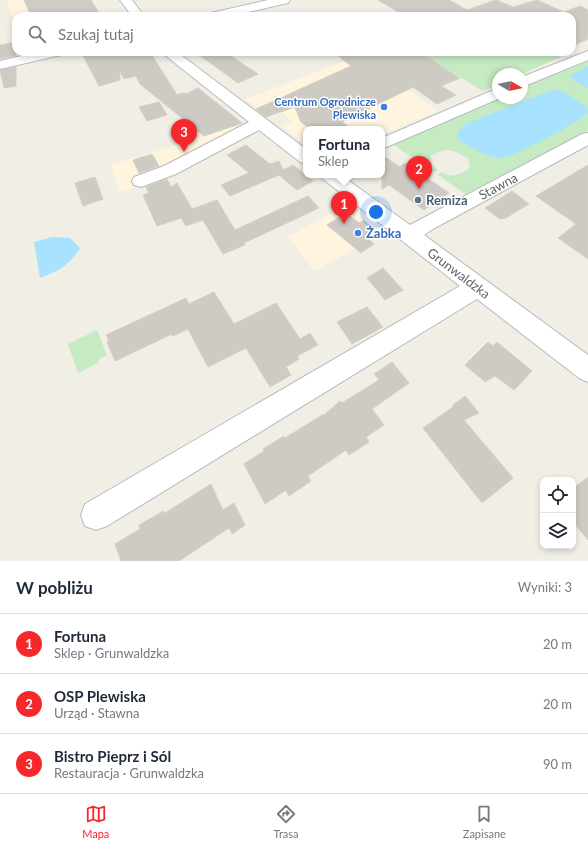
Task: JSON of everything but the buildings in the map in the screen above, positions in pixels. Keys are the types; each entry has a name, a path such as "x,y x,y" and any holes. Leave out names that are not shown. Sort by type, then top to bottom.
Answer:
{"street":[{"path":"126,0 135,12"},
{"path":"231,12 279,0"},
{"path":"528,80 588,55"},
{"path":"0,65 39,56"},
{"path":"173,56 303,156"},
{"path":"385,143 492,96"},
{"path":"141,181 170,170 260,123"},
{"name":"Stawna","path":"410,235 426,224 588,138"},
{"name":"Grunwaldzka","path":"333,178 588,370"},
{"path":"96,515 478,287"}],"shaded area":[{"path":"6,0 70,0 76,12 12,12 12,16"},
{"path":"345,61 404,87 438,111 385,133 385,126 303,126 303,142 280,126 292,121 282,113 270,118 245,99"},
{"path":"233,127 243,135 137,187 119,192 111,165"},
{"path":"348,204 382,231 348,253 314,271 288,237"}],"green space":[{"path":"426,56 561,57 528,71 528,68 492,68 492,87 483,91"},
{"path":"588,61 588,131 468,196 438,175 442,172 449,175 456,175 464,172 470,168 468,158 450,150 441,151 431,156 432,166 438,170 434,172 391,143 492,101 492,104 528,104 528,86"},
{"path":"97,330 107,355 98,360 98,363 78,373 68,344"}],"water":[{"path":"588,66 588,88 576,81 570,75"},
{"path":"554,89 563,92 587,107 588,113 546,138 518,152 501,158 489,156 478,151 466,145 457,138 458,132 465,124 516,104 528,104 528,99"},
{"path":"52,237 70,238 80,248 72,259 63,267 40,278 34,242"}],"place":[{"name":"Centrum Ogrodnicze Plewiska","path":"384,107"},
{"name":"Bistro Pieprz i Sól","path":"184,152"},
{"name":"OSP Plewiska","path":"419,189"},
{"name":"Remiza","path":"418,200"},
{"name":"Fortuna","path":"344,224"},
{"name":"Żabka","path":"358,233"}]}
